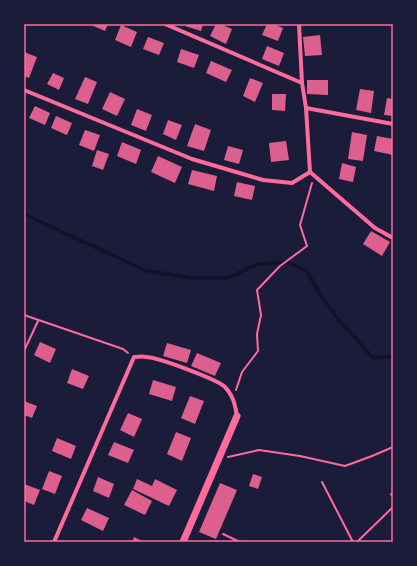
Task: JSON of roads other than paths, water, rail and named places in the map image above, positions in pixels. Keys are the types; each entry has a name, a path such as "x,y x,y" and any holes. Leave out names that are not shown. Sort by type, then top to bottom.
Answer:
{"street":[{"path":"165,24 302,83"},
{"path":"299,24 302,83 306,108 310,172 375,228 393,238"},
{"path":"24,90 192,159 256,178 292,183 310,172"},
{"path":"306,108 393,124"},
{"path":"54,542 134,357 147,356 211,379 223,386 233,398 237,416 182,542"}],"waterway":[{"path":"24,214 144,270 190,278 228,278 257,264 287,262 307,271 322,298 339,320 373,358 393,356"}]}
